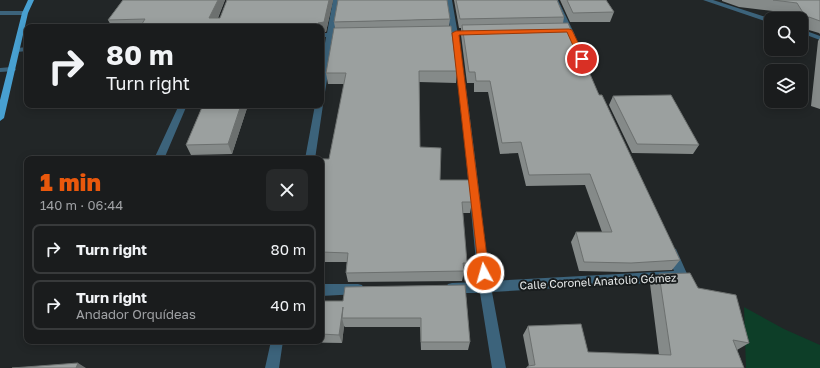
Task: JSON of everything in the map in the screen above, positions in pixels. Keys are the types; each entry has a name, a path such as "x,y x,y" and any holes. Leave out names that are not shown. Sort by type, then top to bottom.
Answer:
{"main road":[{"path":"0,118 25,13 31,0"}],"street":[{"path":"324,73 336,0"},
{"path":"449,0 455,33 486,287 499,368"},
{"path":"555,0 565,31 576,45"},
{"path":"706,0 764,19"},
{"path":"0,13 25,13"},
{"path":"324,34 354,34"},
{"path":"808,34 820,38"},
{"path":"17,50 24,49"},
{"path":"0,70 12,69"},
{"path":"160,156 182,108"},
{"path":"310,156 318,108"},
{"name":"Calle Coronel Anatolio Gómez","path":"438,288 486,287 682,276 669,247"},
{"path":"324,290 368,289"},
{"path":"272,368 276,344"}],"green space":[{"path":"744,307 784,329 820,345 820,368 746,368"}],"building":[{"path":"123,0 218,0 209,18 220,18 227,0 329,0 324,22 318,24 142,24 145,19 108,20"},
{"path":"338,0 447,0 450,19 334,22"},
{"path":"456,0 557,0 564,17 460,19"},
{"path":"567,0 606,0 614,12 573,13"},
{"path":"773,0 820,0 820,21 809,17 808,18 808,12 803,12 797,3"},
{"path":"568,23 599,95 602,95 680,260 631,263 584,262 576,232 612,232 590,174 529,175 521,142 502,143 490,81 476,81 475,72 469,72 462,25"},
{"path":"451,26 457,71 419,71 420,147 441,148 440,180 469,180 472,202 462,202 467,263 463,263 464,271 346,273 348,253 324,252 324,159 329,159 346,73 326,73 334,28"},
{"path":"671,95 699,145 637,144 613,96"},
{"path":"202,108 240,108 228,144 186,145"},
{"path":"690,273 698,288 736,295 749,343 733,340 744,368 528,368 528,366 535,365 528,326 581,324 588,352 671,355 659,274"},
{"path":"465,285 470,342 421,342 421,318 342,318 343,307 339,335 324,334 324,301 343,301 345,287"},
{"path":"78,363 76,368 12,368"}],"route":[{"path":"484,273 456,33 569,30 582,59"}]}
